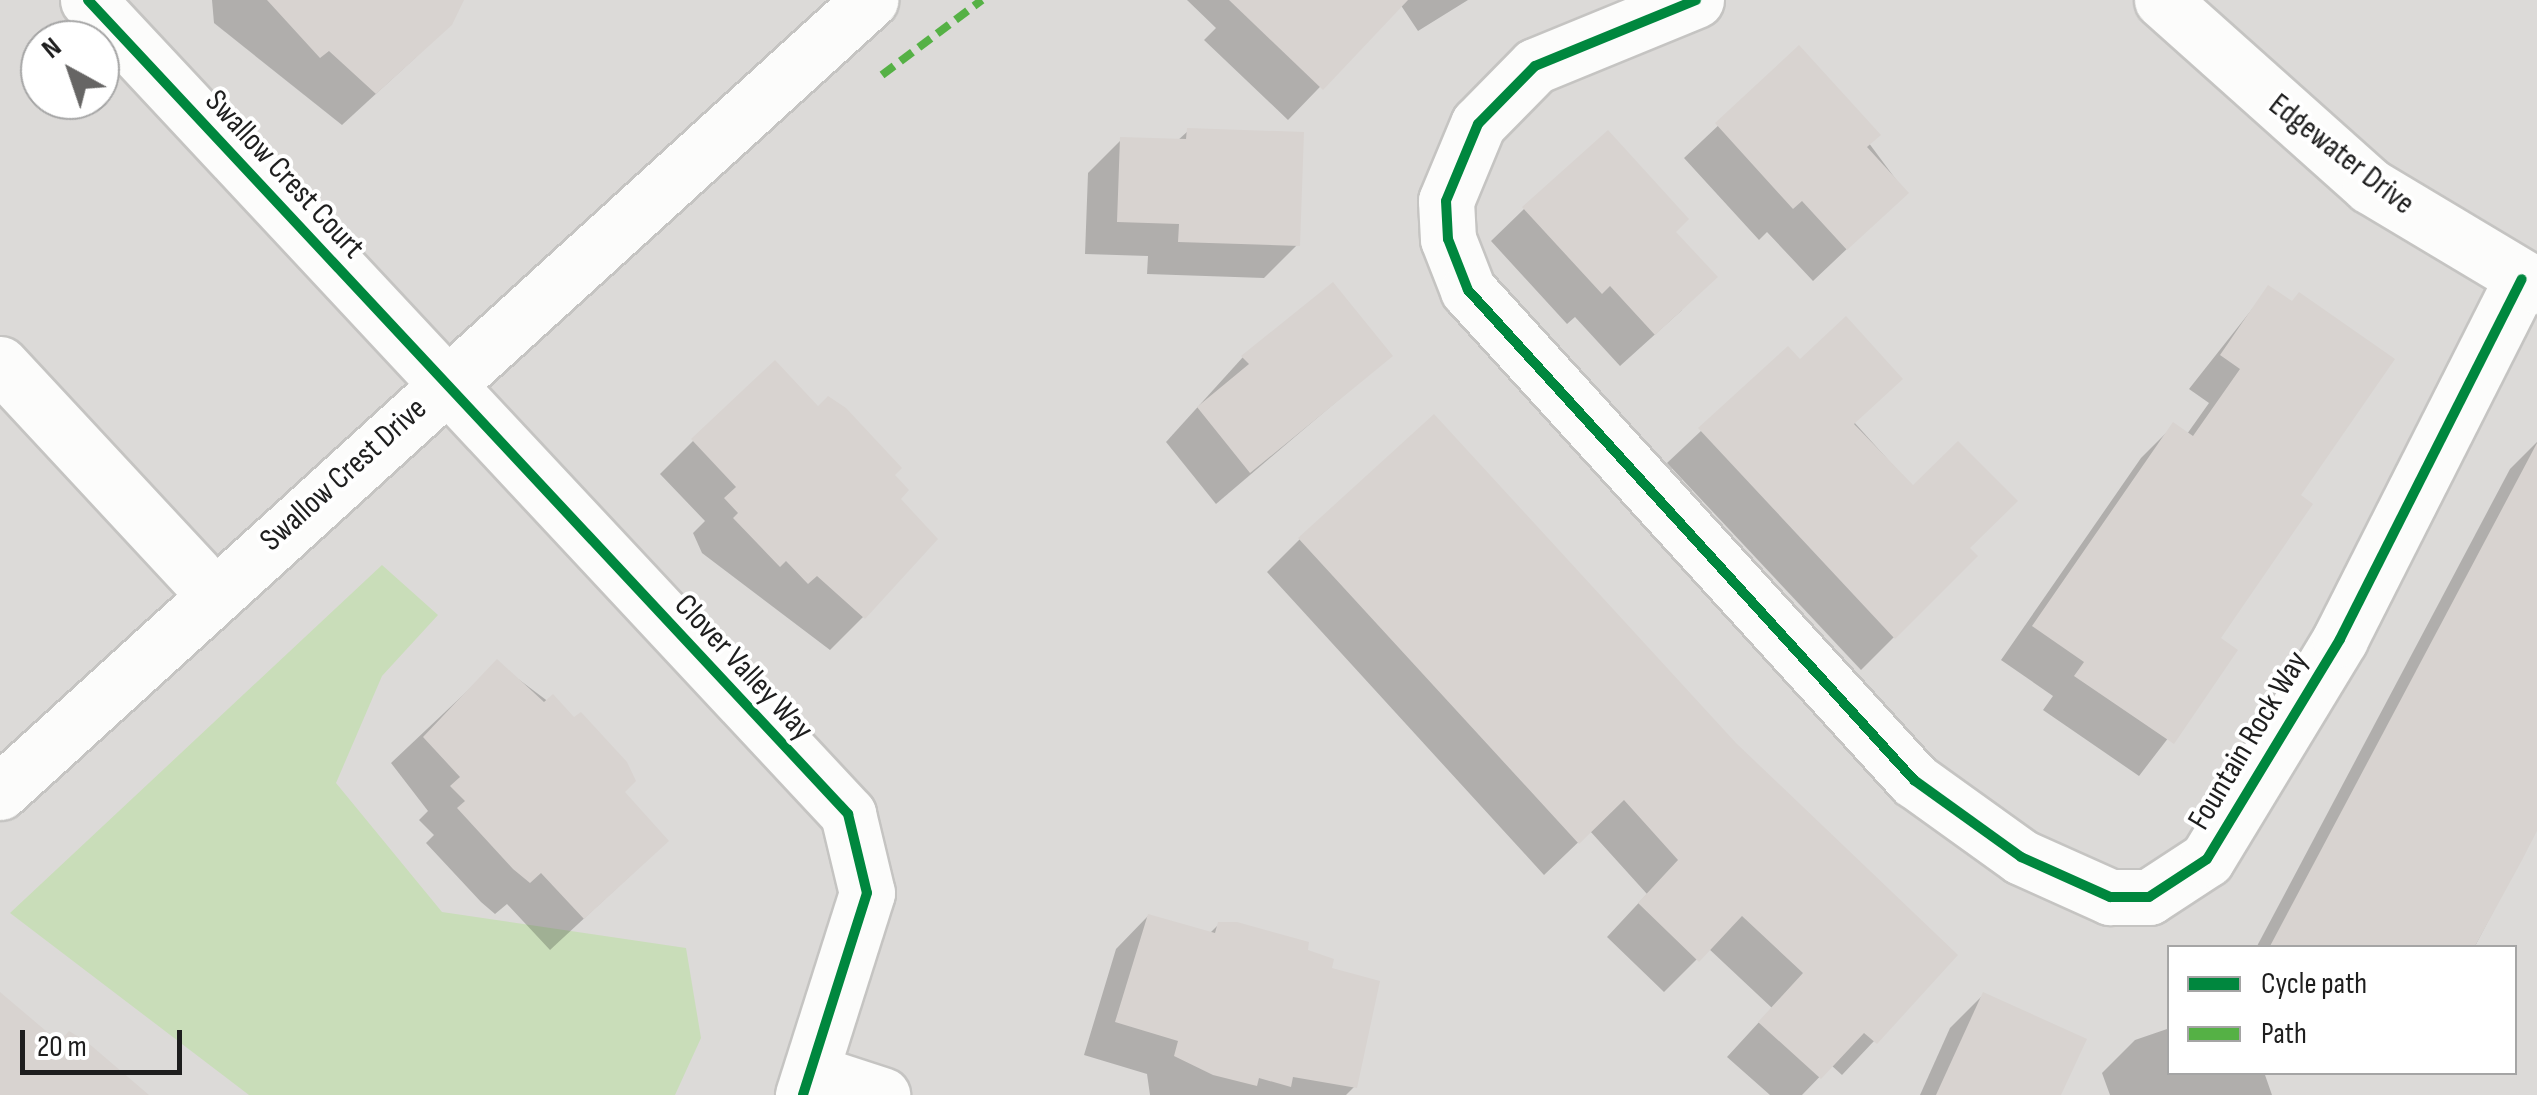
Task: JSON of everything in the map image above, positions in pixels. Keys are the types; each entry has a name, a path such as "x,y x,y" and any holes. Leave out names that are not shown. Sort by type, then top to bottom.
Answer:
{"street":[{"name":"Swallow Crest Court","path":"88,0 443,384"},
{"name":"Swallow Crest Drive","path":"0,792 443,384 870,0"},
{"name":"Fountain Rock Way","path":"1696,0 1535,66 1478,124 1446,201 1448,239 1468,290 1914,780 2021,858 2110,897 2149,897 2208,859 2340,639 2529,283"},
{"name":"Edgewater Drive","path":"2162,0 2370,186 2529,283"},
{"path":"0,364 214,594"},
{"name":"Clover Valley Way","path":"443,384 848,814 868,893 807,1083"},
{"path":"807,1083 882,1095"}],"shaded area":[{"path":"0,0 2537,0 2537,1095 0,1095"}],"green space":[{"path":"382,565 438,615 382,676 336,783 442,912 686,948 701,1038 675,1095 249,1095 10,913"}],"building":[{"path":"267,0 464,0 452,25 376,94 329,51 320,58"},
{"path":"1229,0 1408,0 1323,90"},
{"path":"1799,45 1881,135 1867,147 1909,193 1847,250 1802,201 1793,209 1715,123"},
{"path":"1187,128 1304,132 1300,246 1178,242 1179,224 1117,222 1120,137 1186,139"},
{"path":"1608,130 1689,219 1676,232 1718,277 1655,335 1610,286 1602,294 1522,207"},
{"path":"1333,282 1393,356 1250,473 1197,407 1249,364 1241,356"},
{"path":"2268,285 2292,301 2299,292 2395,359 2301,495 2313,504 2221,638 2238,650 2174,744 2074,676 2084,662 2032,626 2173,422 2193,436 2240,369 2220,355"},
{"path":"1846,316 1903,379 1854,424 1913,485 1958,441 2018,501 1970,548 1978,556 1895,639 1698,428 1788,346 1800,359"},
{"path":"775,360 818,406 828,396 846,408 902,468 895,475 909,490 901,499 938,539 865,619 817,576 808,584 786,561 780,567 733,518 738,513 724,498 736,487 691,439"},
{"path":"1434,414 1736,743 1958,955 1877,1044 1864,1033 1821,1079 1758,1022 1803,973 1742,916 1699,962 1638,903 1678,860 1624,800 1579,844 1298,538"},
{"path":"2537,443 2537,831 2521,862 2476,945 2271,945"},
{"path":"497,659 544,702 553,694 574,717 581,712 627,762 636,781 625,792 669,841 584,919 541,873 530,883 513,869 457,808 465,801 450,786 460,777 423,737"},
{"path":"1148,914 1215,933 1218,922 1237,922 1309,942 1308,950 1334,959 1332,968 1380,981 1357,1088 1293,1077 1291,1087 1259,1078 1257,1086 1213,1075 1174,1056 1178,1041 1115,1022"},
{"path":"0,992 59,1042 69,1031 87,1042 149,1095 0,1095"},
{"path":"1983,992 2087,1039 2061,1095 1936,1095"}],"marked path":[{"path":"882,75 982,0"}],"cycle path":[{"path":"88,0 848,814 867,893 803,1095"},
{"path":"1696,0 1535,66 1478,124 1446,201 1448,239 1468,290 1914,780 2021,857 2110,897 2149,897 2207,859 2340,639 2522,279"}]}
